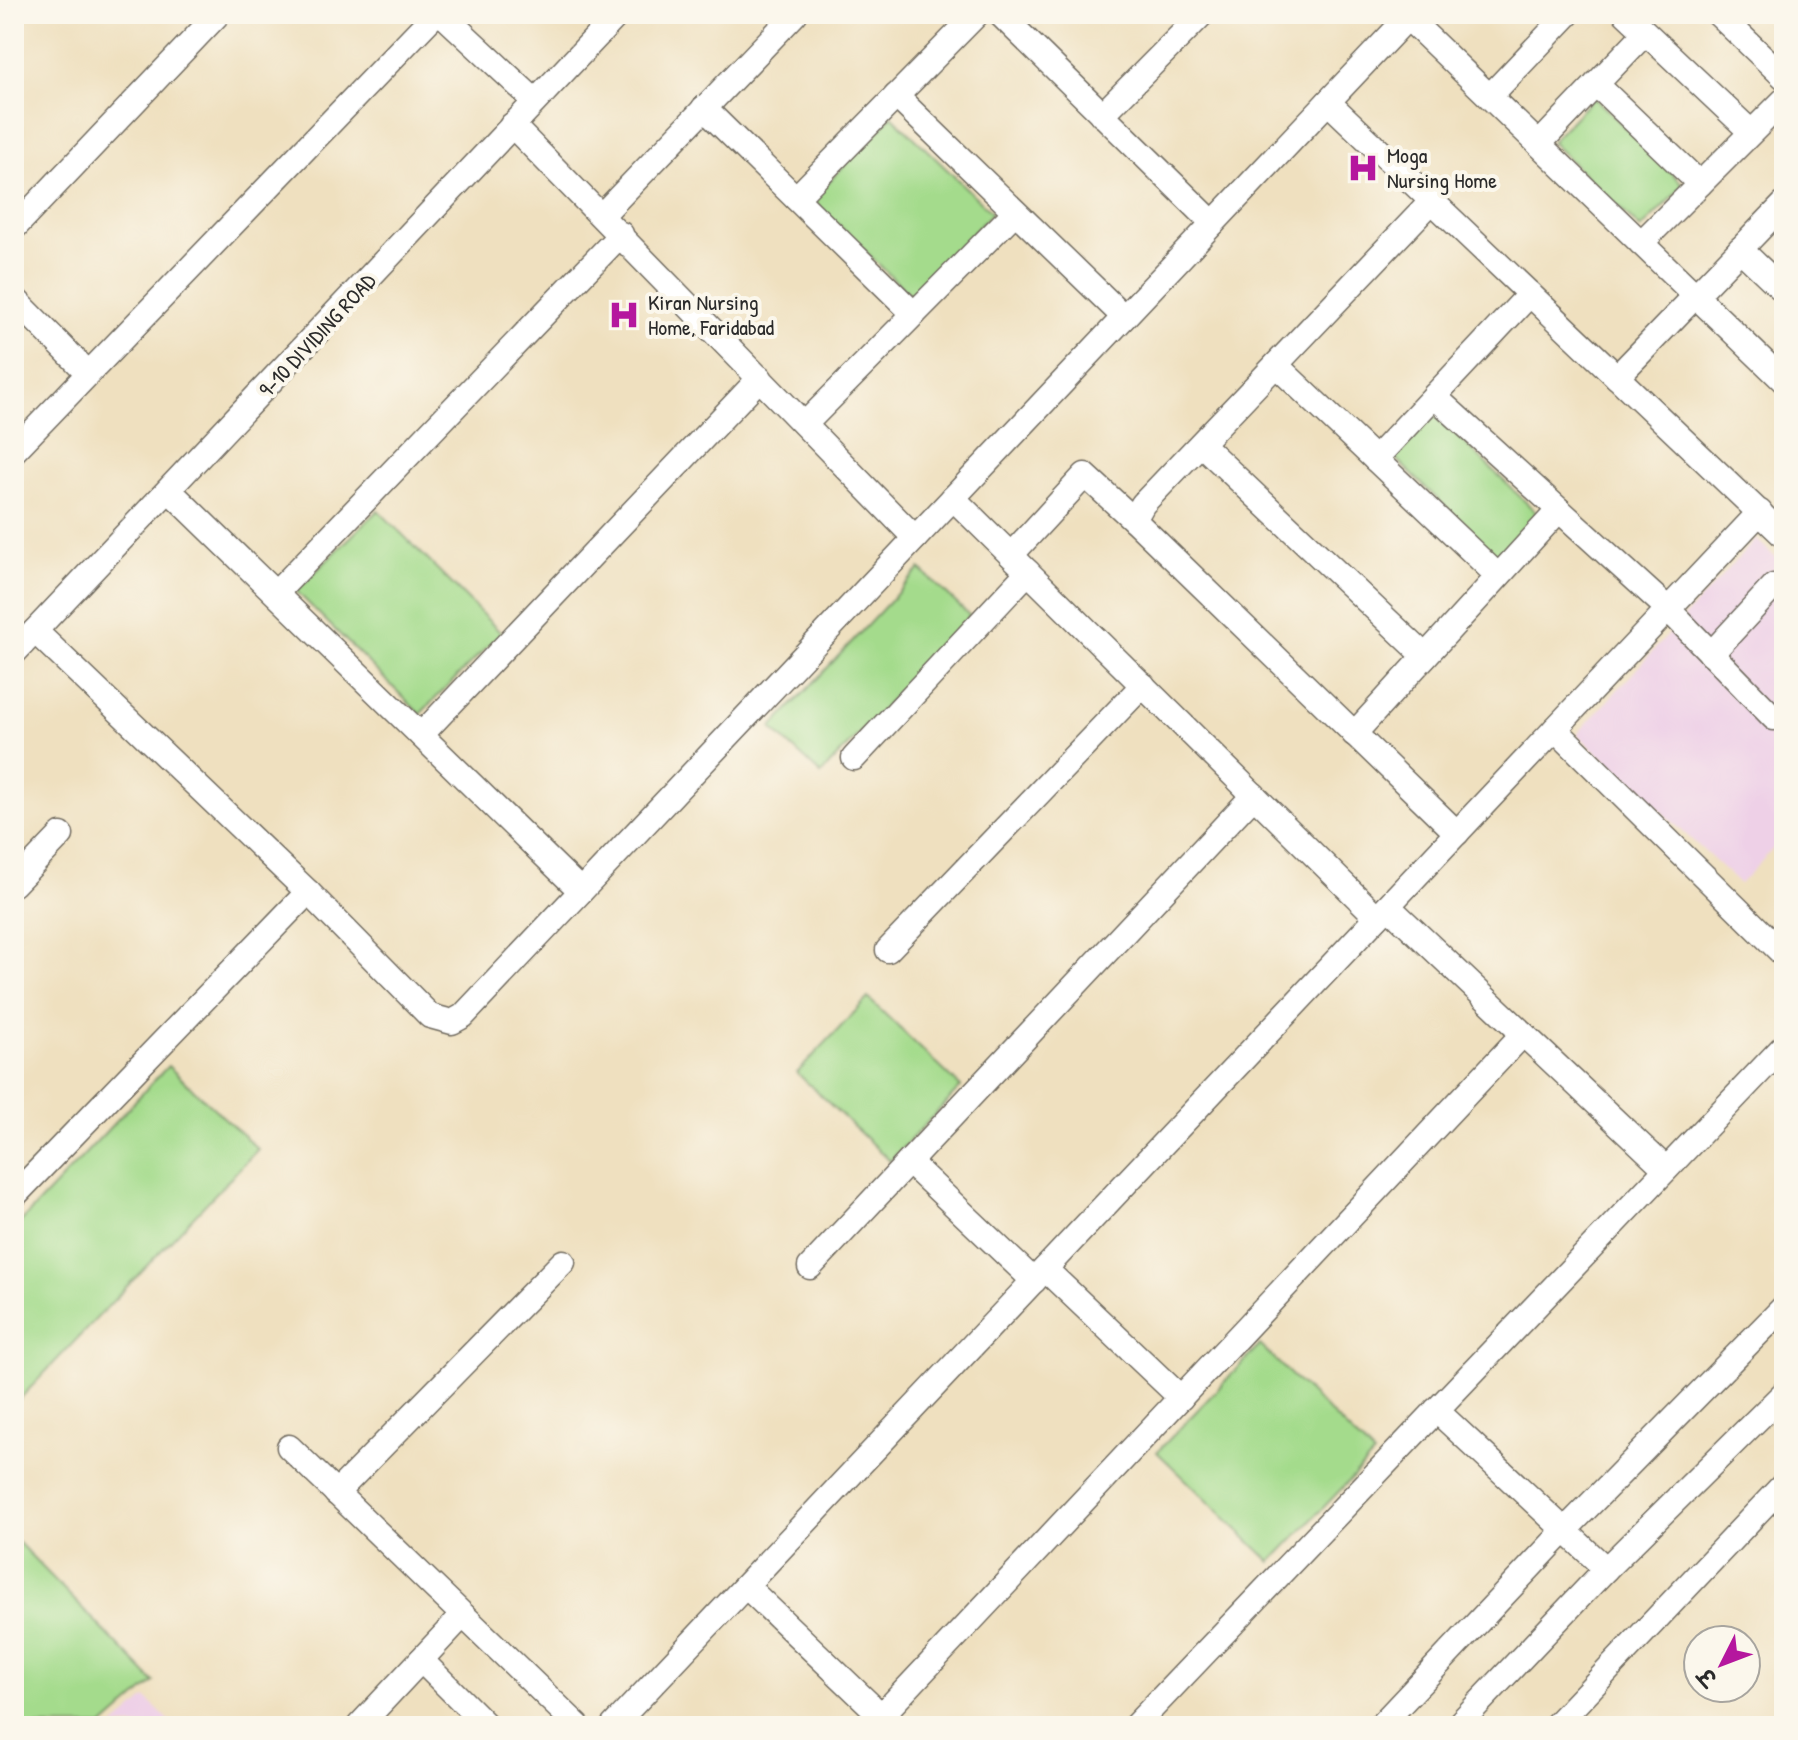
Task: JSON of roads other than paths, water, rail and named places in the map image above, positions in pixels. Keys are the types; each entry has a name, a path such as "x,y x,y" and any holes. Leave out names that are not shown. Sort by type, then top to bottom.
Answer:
{"street":[{"path":"14,228 218,14"},
{"path":"14,451 435,14"},
{"path":"442,14 535,101"},
{"name":"9-10 DIVIDING ROAD","path":"14,653 618,14"},
{"path":"602,215 795,14"},
{"path":"796,198 977,14"},
{"path":"1000,14 1213,223"},
{"path":"1490,96 1568,14"},
{"path":"1626,14 1751,132"},
{"path":"1718,14 1784,77"},
{"path":"1102,115 1199,15"},
{"path":"35,631 308,892 430,1016 452,1022 463,1016 1409,16 1784,381"},
{"path":"1539,144 1645,33"},
{"path":"1596,84 1700,184"},
{"path":"896,96 1124,317"},
{"path":"1641,243 1784,100"},
{"path":"1328,102 1784,536"},
{"path":"704,108 914,314"},
{"path":"512,125 915,538"},
{"path":"1134,520 1143,504 1432,201"},
{"path":"1617,377 1784,204"},
{"path":"805,424 1015,212"},
{"path":"276,593 621,234"},
{"path":"1740,249 1784,291"},
{"path":"1375,459 1530,294"},
{"path":"14,298 87,372"},
{"path":"1276,365 1498,576"},
{"path":"421,735 760,378"},
{"path":"1434,396 1668,609 1774,718"},
{"path":"1201,444 1425,656"},
{"path":"854,758 1020,564 1085,475 1457,833"},
{"path":"169,490 581,891"},
{"path":"953,498 1254,795 1523,1034 1666,1169"},
{"path":"1354,734 1559,510"},
{"path":"613,1726 1760,512"},
{"path":"1711,654 1774,586 1784,588"},
{"path":"888,950 1143,685"},
{"path":"1555,729 1784,955"},
{"path":"810,1267 1254,795"},
{"path":"14,884 61,835"},
{"path":"14,1196 308,892"},
{"path":"746,1586 886,1721 1181,1398 1523,1034"},
{"path":"1135,1726 1784,1046"},
{"path":"909,1162 1181,1398"},
{"path":"336,1493 563,1262"},
{"path":"1380,1726 1565,1530 1784,1307"},
{"path":"1457,1726 1606,1569 1782,1399"},
{"path":"1436,1410 1606,1569"},
{"path":"289,1447 578,1726"},
{"path":"1555,1726 1784,1484"},
{"path":"359,1726 463,1615"},
{"path":"421,1660 487,1726"}],"place":[{"name":"Moga Nursing Home","path":"1363,168"},
{"name":"Kiran Nursing Home, Faridabad","path":"624,315"}]}
